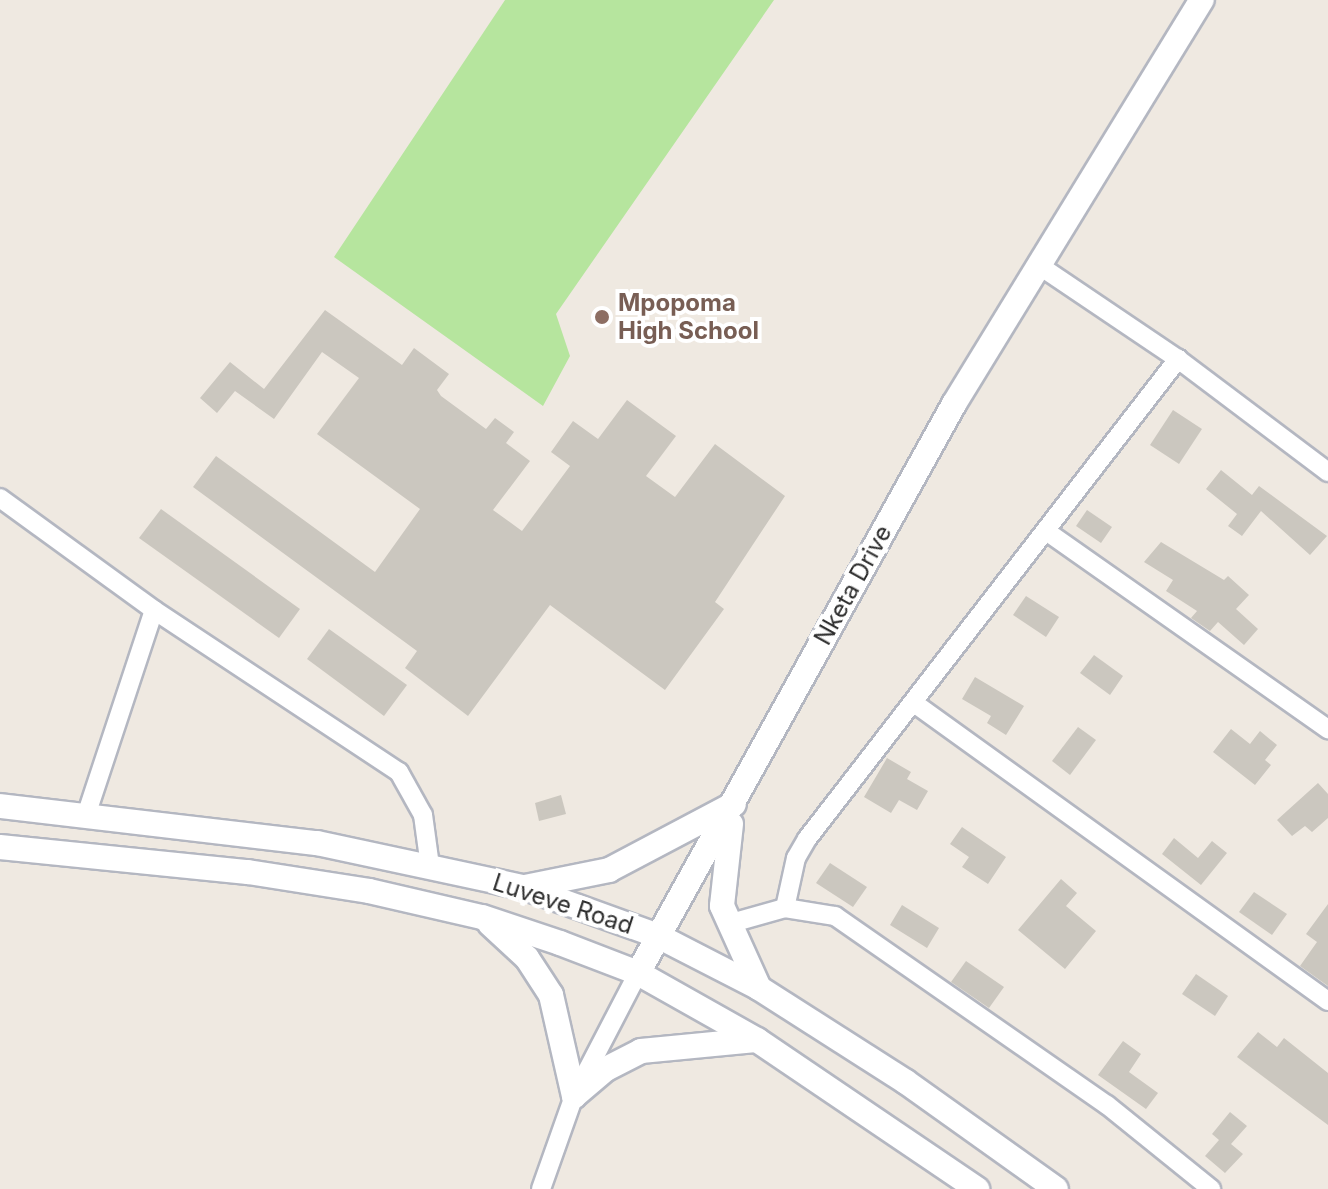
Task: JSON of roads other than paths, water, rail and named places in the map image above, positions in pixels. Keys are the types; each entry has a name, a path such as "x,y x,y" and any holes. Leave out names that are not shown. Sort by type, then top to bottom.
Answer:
{"street":[{"name":"Nketa Drive","path":"541,1189 574,1096 658,936 736,803 870,553 1037,264 1202,0"},
{"path":"1037,264 1178,359 1328,472"},
{"path":"785,908 796,858 807,839 1178,359"},
{"path":"0,498 154,610 399,772 423,815 430,866"},
{"path":"1046,531 1325,720"},
{"path":"86,816 154,610"},
{"path":"914,703 1328,1001"},
{"path":"523,887 609,870 736,803"},
{"path":"736,803 722,880 728,924 759,988"},
{"name":"Luveve Road","path":"0,806 317,843 523,887 658,936 759,988 906,1082 1056,1189"},
{"name":"Luveve Road","path":"0,847 248,872 482,917 638,973 757,1040 977,1189"},
{"path":"728,924 785,908 835,916 1107,1105 1211,1189"},
{"path":"482,917 541,974 551,995 574,1096 606,1069 641,1051 757,1040"}],"place":[{"name":"Mpopoma High School","path":"602,317"}]}
